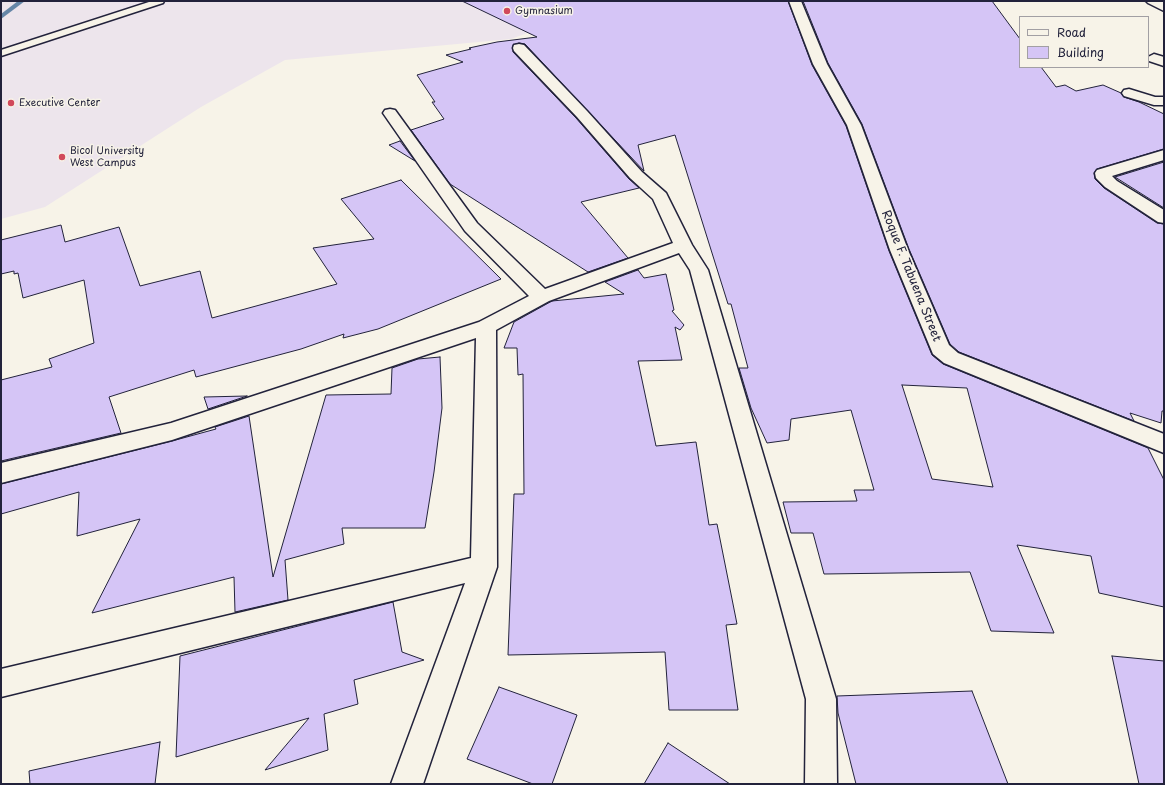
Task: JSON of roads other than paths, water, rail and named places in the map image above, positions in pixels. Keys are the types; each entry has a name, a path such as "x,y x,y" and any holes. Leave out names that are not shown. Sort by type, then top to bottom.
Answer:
{"street":[{"name":"Roque F. Tabuena Street","path":"796,1 798,12 820,64 854,125 899,250 940,349 951,358 1164,444"},
{"path":"1152,1 1164,6"},
{"path":"519,48 582,114 636,175 660,197 683,245 699,270 821,699 821,784"},
{"path":"1130,93 1154,101 1164,102"},
{"path":"390,113 471,227 542,297"},
{"path":"1164,155 1103,173 1104,178 1111,184 1164,218"},
{"path":"1,473 172,431 486,327 542,297 683,245"},
{"path":"406,784 484,567 486,327"},
{"path":"1,683 484,567"}],"lane":[{"path":"1,53 160,1"}],"waterway":[{"path":"1,17 22,1"}],"place":[{"name":"Gymnasium","path":"507,11"},
{"name":"Executive Center","path":"11,103"},
{"name":"Bicol University West Campus","path":"62,157"}]}
